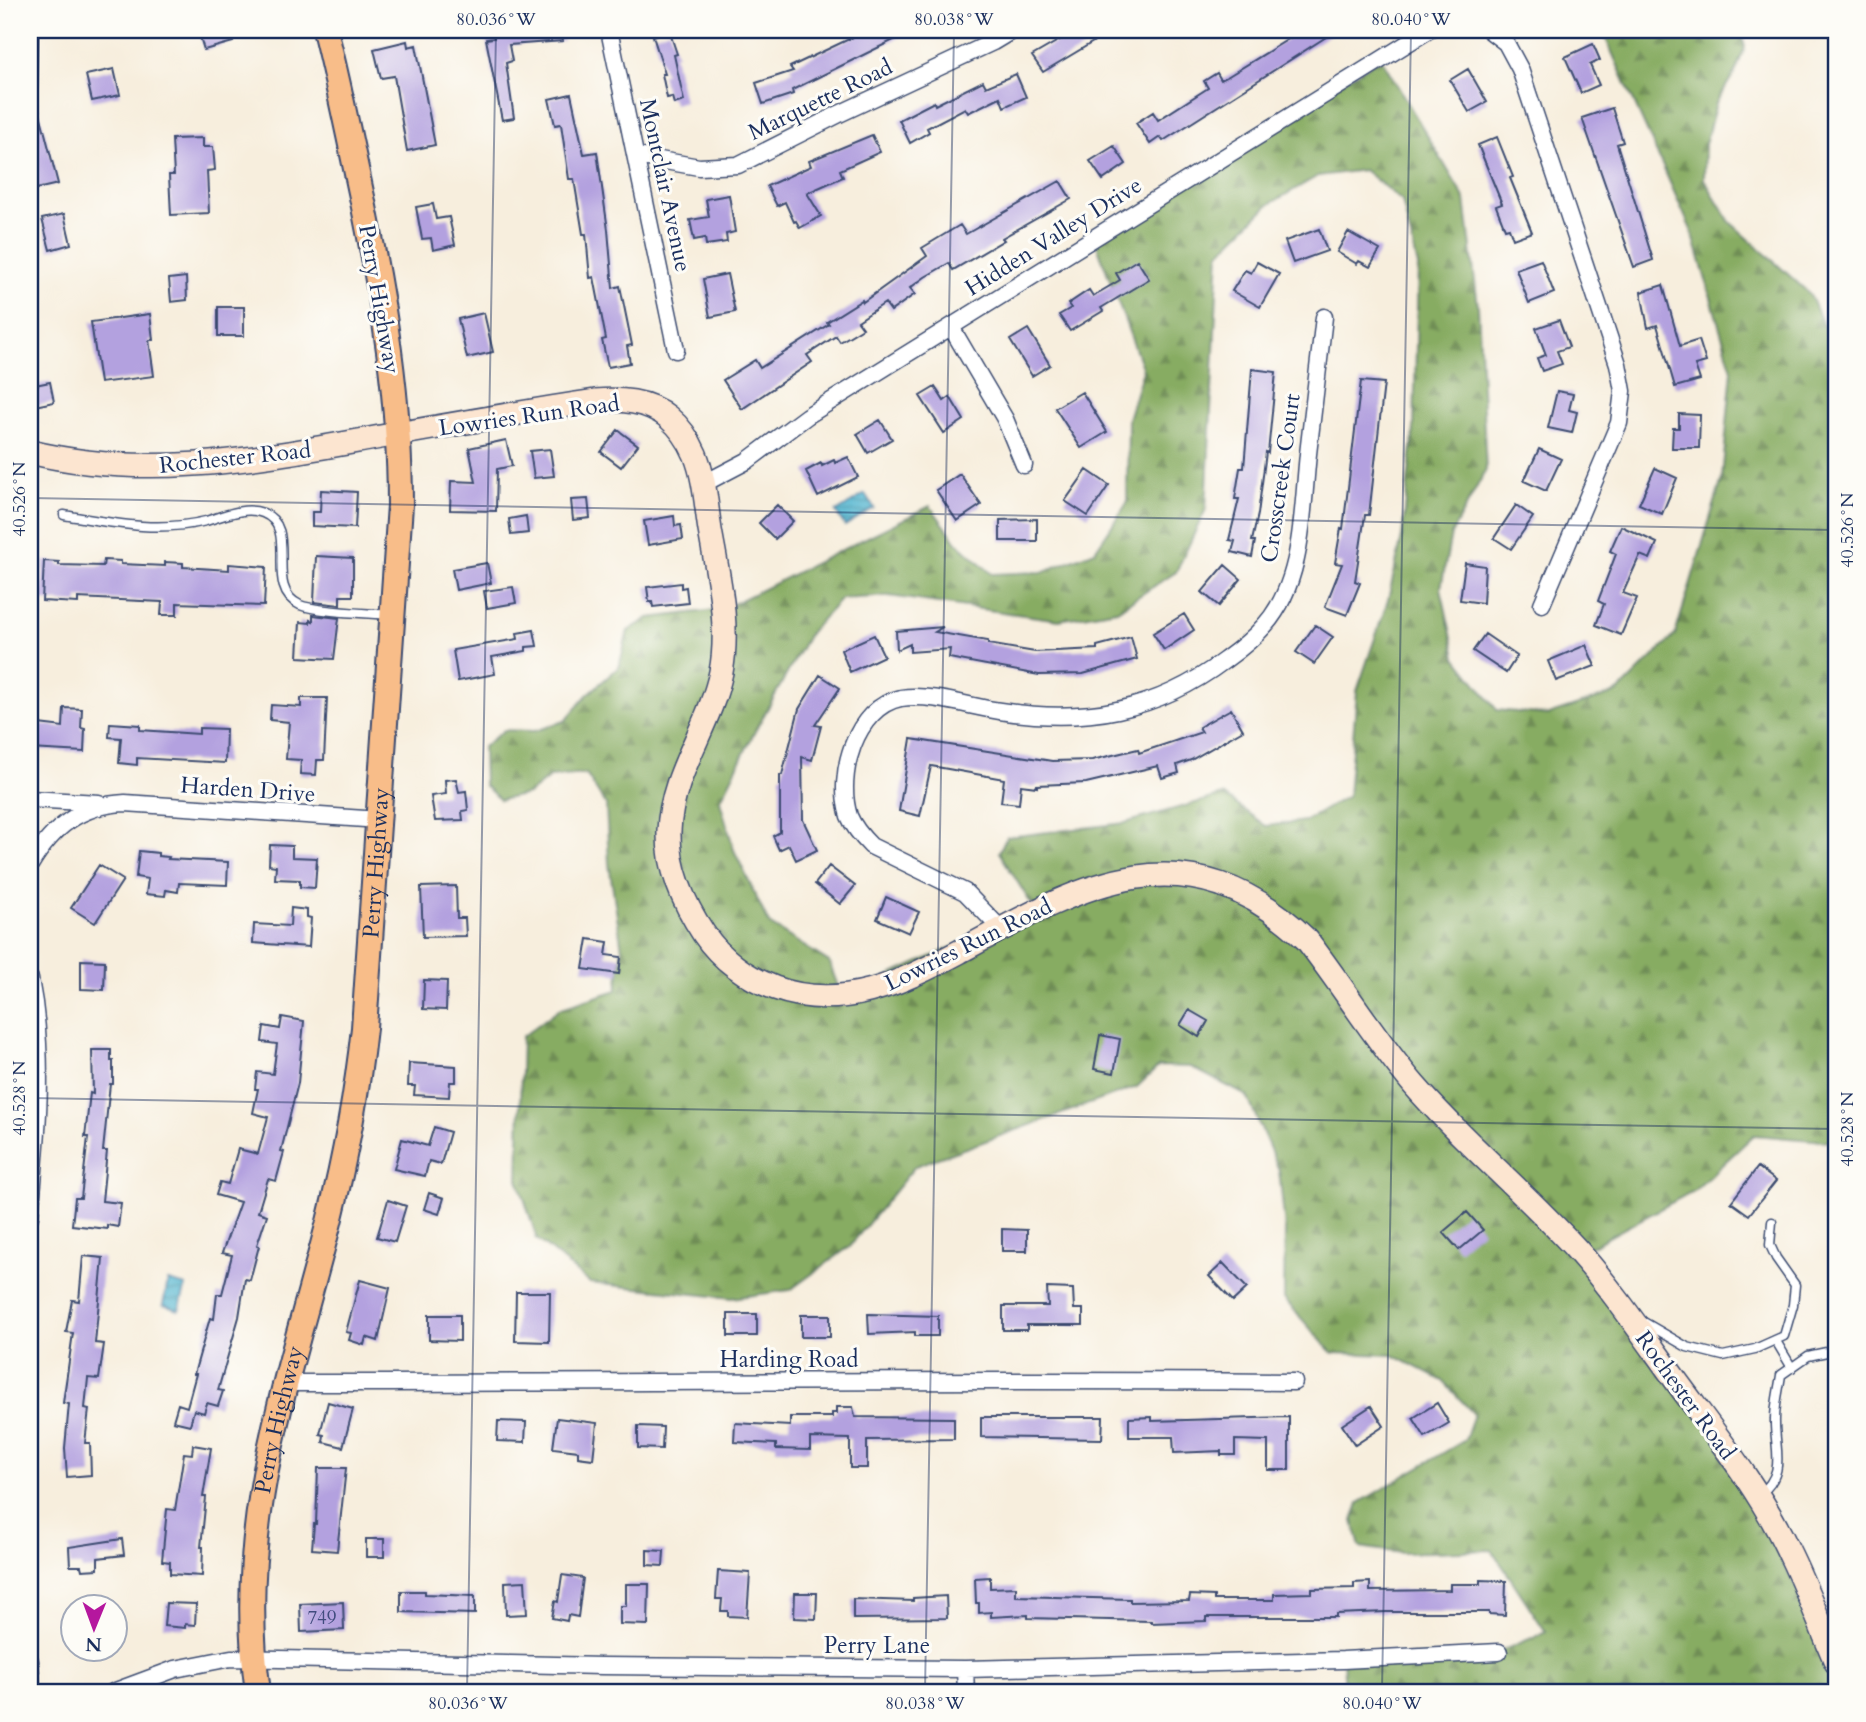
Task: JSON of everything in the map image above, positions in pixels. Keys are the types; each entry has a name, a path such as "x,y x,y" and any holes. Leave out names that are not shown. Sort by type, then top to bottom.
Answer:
{"main road":[{"name":"Perry Highway","path":"258,1692 252,1600 257,1523 268,1452 338,1187 357,1089 369,980 400,505 398,434 381,288 326,30"}],"street":[{"name":"Montclair Avenue","path":"609,30 676,350"},
{"name":"Marquette Road","path":"637,156 699,167 738,165 1013,30"},
{"name":"Hidden Valley Drive","path":"703,484 747,461 807,416 1429,30"},
{"path":"1489,30 1506,43 1520,69 1618,364 1623,391 1623,407 1615,439 1542,604"},
{"name":"Crosscreek Court","path":"1001,929 965,892 871,846 859,834 850,818 846,802 846,784 858,733 876,710 887,702 913,697 1037,716 1081,716 1121,710 1179,690 1196,681 1245,644 1275,612 1283,597 1295,558 1324,317"},
{"path":"951,327 1005,419 1024,464"},
{"name":"Lowries Run Road","path":"398,434 578,403 626,400 654,408 679,427 694,453 703,484 723,609 724,649 712,704 675,791 669,845 676,879 705,936 728,961 754,978 783,991 827,997 857,995 903,981 1067,895 1122,878 1145,875 1181,876 1216,883 1236,890 1275,913 1307,940 1400,1068 1486,1161"},
{"name":"Rochester Road","path":"30,452 94,463 183,466 244,461 398,434"},
{"name":"Harden Drive","path":"30,799 380,820"},
{"name":"Harden Drive","path":"30,865 47,841 78,813 112,804"},
{"path":"30,979 38,1026 40,1081 30,1217"},
{"name":"Rochester Road","path":"1486,1161 1564,1237 1625,1311 1714,1432 1788,1548 1836,1662"},
{"name":"Harding Road","path":"285,1383 976,1380 1294,1382"},
{"name":"Perry Lane","path":"113,1692 131,1688 165,1672 218,1660 254,1658 602,1666 965,1668 1343,1660 1499,1652"},
{"path":"30,1661 32,1692"},
{"path":"965,1668 966,1692"}],"lane":[{"path":"64,515 157,528 189,524 239,512 258,511 273,519 276,524 281,541 283,583 292,599 307,607 393,615"},
{"path":"1625,1311 1687,1347 1723,1356 1776,1341 1784,1336 1793,1306 1795,1285 1770,1245 1772,1222"},
{"path":"1776,1341 1791,1368"},
{"path":"1757,1497 1772,1486 1778,1466 1774,1418 1781,1375 1808,1356 1836,1350"}],"green space":[{"path":"1602,30 1740,30 1745,47 1736,70 1716,103 1705,144 1704,179 1730,222 1810,294 1836,355 1836,1142 1754,1135 1695,1190 1579,1253 1714,1432 1836,1662 1836,1692 1345,1692 1343,1660 1499,1652 1546,1632 1492,1550 1401,1553 1360,1547 1353,1521 1359,1503 1465,1440 1474,1414 1443,1381 1393,1355 1332,1353 1284,1299 1285,1229 1279,1170 1247,1096 1191,1067 1159,1066 1137,1087 915,1166 849,1247 790,1290 732,1298 590,1283 537,1239 518,1179 522,1037 559,1009 617,990 622,949 609,864 606,805 586,774 550,777 528,794 500,800 484,785 483,747 504,730 535,731 565,721 587,695 619,667 628,631 649,618 723,609 930,506 957,542 992,574 1042,572 1095,551 1127,503 1128,419 1143,370 1094,237 1381,58 1465,199 1478,306 1486,470 1451,534 1441,588 1456,657 1497,710 1548,715 1618,692 1675,635 1722,479 1732,370 1692,232","holes":["1364,170 1402,201 1418,266 1414,428 1402,537 1388,600 1357,691 1348,796 1305,821 1266,826 1223,795 1125,823 1007,837 999,852 1035,910 842,997 829,962 769,924 734,850 720,801 810,632 841,599 889,596 1059,620 1117,610 1176,572 1206,509 1219,253 1268,205 1318,176"]}],"water":[{"path":"865,494 874,508 845,526 836,512"},
{"path":"168,1281 186,1286 179,1310 163,1305"}],"building":[{"path":"198,30 230,30 233,42 204,50"},
{"path":"493,30 562,30 563,41 509,45 512,61 506,63 514,118 502,120 486,39 494,38"},
{"path":"669,30 677,54 674,55 684,101 674,104 672,97 667,98 662,74 665,74 653,36"},
{"path":"868,30 914,30 792,90 793,94 763,104 756,83 793,71 790,67"},
{"path":"1077,30 1113,30 1043,72 1032,56"},
{"path":"1303,30 1337,30 1163,141 1160,137 1150,144 1136,123 1153,112 1158,120 1208,88 1204,81 1217,73 1221,80 1227,77"},
{"path":"407,41 408,47 416,45 435,145 407,151 394,76 381,78 374,49"},
{"path":"1593,44 1600,60 1590,65 1599,85 1581,93 1565,57"},
{"path":"114,69 120,95 92,101 86,75"},
{"path":"1468,69 1487,102 1469,112 1450,80"},
{"path":"1016,74 1026,97 1004,107 1000,97 968,113 965,108 927,128 929,132 910,143 899,120 983,81 986,87"},
{"path":"35,94 58,184 32,190 30,95"},
{"path":"571,94 584,154 597,152 613,288 620,286 632,345 627,346 630,363 608,367 602,340 606,339 594,277 590,278 586,234 583,234 574,179 569,179 561,124 555,125 549,99"},
{"path":"1612,108 1623,142 1617,144 1653,260 1634,267 1582,118"},
{"path":"872,135 880,152 840,170 843,177 807,193 821,216 800,228 796,221 794,222 785,202 777,206 767,186 811,166 809,161"},
{"path":"1497,137 1532,232 1513,239 1509,228 1505,229 1496,206 1502,204 1478,145"},
{"path":"203,138 203,147 213,147 215,170 207,171 209,213 171,215 169,175 174,175 172,139"},
{"path":"1114,146 1126,164 1103,180 1090,161"},
{"path":"1060,181 1071,199 1002,238 1004,240 953,270 949,263 925,277 910,288 915,294 891,311 885,303 858,321 863,328 840,342 836,336 807,355 812,362 742,409 723,380 755,360 760,368 829,324 827,322 862,300 863,302 927,256 922,248 960,225 966,234"},
{"path":"729,195 735,232 726,234 727,242 706,245 705,238 694,240 690,220 709,217 706,199"},
{"path":"433,204 436,219 449,217 455,245 433,250 431,238 422,239 416,207"},
{"path":"64,214 71,244 50,250 42,219"},
{"path":"1319,229 1327,251 1293,263 1285,241"},
{"path":"1348,232 1380,250 1370,267 1359,261 1357,264 1337,252"},
{"path":"1137,260 1149,279 1101,308 1103,311 1070,331 1059,315 1071,308 1068,304 1089,290 1093,296 1120,280 1116,273"},
{"path":"1541,260 1554,293 1529,303 1516,269"},
{"path":"1257,262 1279,274 1260,307 1232,291 1245,270 1251,273"},
{"path":"727,274 735,312 710,317 703,279"},
{"path":"186,277 187,300 171,302 169,279"},
{"path":"1663,285 1680,346 1699,340 1706,362 1695,365 1700,380 1675,387 1657,325 1648,328 1641,292"},
{"path":"218,307 244,307 244,336 218,336"},
{"path":"484,313 493,352 467,358 458,319"},
{"path":"150,314 153,340 149,340 154,376 100,383 91,322"},
{"path":"1559,320 1569,347 1557,351 1562,364 1542,371 1537,358 1546,355 1536,328"},
{"path":"1028,329 1050,365 1032,376 1010,340"},
{"path":"1252,369 1276,372 1268,453 1266,452 1252,541 1255,541 1252,557 1232,552 1235,541 1229,540 1239,499 1235,499 1240,468 1244,468"},
{"path":"1361,381 1384,383 1369,515 1365,515 1355,581 1360,583 1347,615 1325,607 1342,564 1335,563 1341,528 1343,529"},
{"path":"50,382 54,402 30,407 30,386"},
{"path":"935,387 944,401 950,397 964,420 944,433 920,396"},
{"path":"1557,391 1573,394 1569,410 1577,412 1572,433 1548,428"},
{"path":"1082,392 1107,432 1081,448 1055,408"},
{"path":"1679,414 1700,415 1699,448 1672,448 1673,428 1679,428"},
{"path":"880,420 892,439 868,453 857,434"},
{"path":"618,430 638,445 621,467 601,452"},
{"path":"506,440 512,466 497,469 496,511 450,510 451,481 476,482 469,448"},
{"path":"550,449 554,476 534,478 530,451"},
{"path":"1539,449 1561,459 1546,491 1524,481"},
{"path":"848,457 858,477 818,497 806,471 821,463 822,466"},
{"path":"1655,468 1677,478 1662,514 1639,504"},
{"path":"1087,470 1109,485 1088,516 1065,501"},
{"path":"960,474 981,505 957,521 936,490"},
{"path":"321,490 357,492 355,528 312,526 312,512 320,512"},
{"path":"588,499 590,518 573,520 571,500"},
{"path":"777,505 793,521 775,539 759,523"},
{"path":"1516,505 1533,517 1511,549 1494,538"},
{"path":"526,516 528,533 511,535 509,519"},
{"path":"674,516 675,526 681,525 683,539 648,545 644,521"},
{"path":"1037,519 1037,541 1000,541 1000,520"},
{"path":"1621,526 1657,543 1650,559 1640,555 1623,593 1637,598 1621,635 1596,625 1604,604 1598,601 1616,554 1610,551"},
{"path":"316,556 353,558 353,596 340,596 340,605 314,602"},
{"path":"104,560 121,561 121,564 165,566 165,562 183,563 183,567 229,570 229,564 266,567 264,606 177,603 177,615 161,615 162,602 78,598 78,603 42,601 44,561 59,562 59,565 103,566"},
{"path":"487,563 491,583 456,590 452,569"},
{"path":"1465,563 1485,566 1483,603 1460,600"},
{"path":"1225,565 1241,579 1219,606 1202,592"},
{"path":"681,583 681,588 686,587 688,603 653,607 652,602 649,602 647,587"},
{"path":"513,587 516,603 487,608 484,591"},
{"path":"1184,614 1194,630 1164,650 1153,633"},
{"path":"313,615 339,618 334,659 298,657 300,622 310,623 310,620 313,621"},
{"path":"1315,625 1333,637 1314,664 1296,652"},
{"path":"943,627 935,632 1035,652 1097,649 1097,646 1131,637 1137,659 1083,674 1039,675 949,658 950,649 910,652 910,644 897,650 896,631"},
{"path":"534,630 537,646 526,647 526,651 492,657 495,674 458,681 453,650 518,639 517,633"},
{"path":"1485,634 1517,656 1506,673 1473,651"},
{"path":"874,635 884,656 850,672 841,650"},
{"path":"1586,645 1595,666 1556,681 1548,661"},
{"path":"820,675 840,688 815,725 821,726 812,760 802,757 803,820 817,850 796,860 789,845 779,850 773,836 780,832 780,775 799,709"},
{"path":"301,698 327,698 324,760 317,760 316,775 300,774 301,760 286,759 289,722 270,720 271,705 301,707"},
{"path":"64,708 82,709 84,752 30,749 30,723 63,727"},
{"path":"1231,709 1243,730 1191,760 1177,765 1179,773 1162,778 1158,766 1086,783 1037,787 1021,785 1019,804 1001,802 1004,779 931,766 920,816 899,811 911,739 1052,761 1092,760 1138,749 1139,753 1202,732 1199,727"},
{"path":"110,723 140,725 140,730 199,734 199,728 226,729 225,763 137,758 137,765 119,763 121,738 109,737"},
{"path":"456,779 459,792 466,791 468,810 462,811 463,820 435,821 431,796 446,794 445,780"},
{"path":"270,845 292,846 292,857 317,858 315,888 300,887 300,880 275,879 276,866 269,865"},
{"path":"139,851 158,853 158,856 169,857 168,859 228,862 227,885 179,883 178,892 166,890 165,896 146,894 148,879 136,877"},
{"path":"99,865 123,880 95,923 71,908"},
{"path":"829,866 855,886 840,904 815,884"},
{"path":"456,886 457,918 465,918 466,936 423,937 421,887"},
{"path":"886,897 919,912 909,933 877,919"},
{"path":"291,908 307,910 307,917 311,918 309,947 253,943 254,924 290,926"},
{"path":"588,939 608,942 606,955 621,957 619,974 583,969"},
{"path":"81,960 105,961 104,990 81,989"},
{"path":"424,980 447,981 446,1010 423,1009"},
{"path":"1189,1010 1208,1021 1199,1037 1180,1025"},
{"path":"282,1017 304,1021 298,1083 276,1181 268,1179 258,1212 267,1215 250,1280 245,1279 239,1317 218,1390 223,1391 218,1406 207,1403 204,1413 194,1410 190,1425 173,1421 178,1404 187,1407 210,1318 214,1319 217,1294 222,1294 232,1255 222,1253 240,1202 216,1195 220,1182 228,1184 238,1149 258,1154 268,1117 253,1113 258,1089 255,1089 257,1072 273,1074 277,1044 262,1042 264,1026 280,1029"},
{"path":"1100,1035 1120,1039 1114,1073 1094,1069"},
{"path":"92,1050 111,1050 113,1061 113,1084 110,1084 103,1151 107,1151 102,1201 121,1203 118,1227 107,1225 107,1229 72,1225 75,1198 81,1198 90,1093 93,1094"},
{"path":"409,1063 456,1066 456,1082 450,1082 449,1097 414,1095 415,1086 408,1086"},
{"path":"434,1127 450,1132 441,1164 429,1161 425,1176 394,1169 402,1139 428,1146"},
{"path":"1758,1167 1776,1181 1749,1215 1731,1202"},
{"path":"429,1193 444,1198 439,1214 424,1209"},
{"path":"388,1200 406,1206 395,1242 377,1237"},
{"path":"1467,1212 1483,1230 1459,1250 1443,1232"},
{"path":"1002,1229 1027,1230 1027,1251 1002,1251"},
{"path":"83,1256 103,1258 95,1343 104,1344 99,1379 88,1378 85,1408 89,1409 85,1443 90,1443 91,1475 67,1477 65,1448 69,1404 63,1403 73,1333 66,1332 72,1300 79,1301"},
{"path":"1223,1263 1247,1288 1233,1301 1209,1276"},
{"path":"360,1280 390,1288 378,1341 366,1337 364,1345 349,1340 351,1333 346,1332"},
{"path":"1047,1288 1073,1289 1074,1309 1083,1309 1083,1325 1027,1325 1027,1330 1003,1330 1003,1306 1048,1306"},
{"path":"516,1292 550,1292 549,1342 515,1341"},
{"path":"728,1314 757,1314 757,1336 728,1336"},
{"path":"868,1314 938,1316 938,1336 915,1336 915,1332 869,1334"},
{"path":"429,1315 460,1315 460,1341 429,1340"},
{"path":"801,1315 830,1315 830,1337 801,1337"},
{"path":"328,1402 353,1409 343,1447 323,1442 324,1435 320,1434"},
{"path":"1437,1403 1449,1423 1425,1437 1413,1418"},
{"path":"1371,1406 1384,1426 1355,1445 1342,1425"},
{"path":"836,1407 853,1407 855,1417 954,1418 954,1439 867,1440 867,1468 850,1468 850,1439 810,1438 810,1450 776,1449 776,1444 734,1442 735,1423 790,1426 790,1417 832,1417 832,1413 836,1413"},
{"path":"981,1417 1103,1417 1102,1439 981,1437"},
{"path":"1152,1417 1152,1421 1289,1417 1289,1470 1268,1470 1268,1441 1235,1440 1235,1455 1221,1455 1221,1451 1174,1453 1173,1437 1129,1437 1129,1418"},
{"path":"557,1418 597,1423 593,1459 578,1457 578,1451 553,1448"},
{"path":"498,1421 526,1422 525,1442 497,1441"},
{"path":"638,1426 663,1427 662,1449 638,1448"},
{"path":"193,1445 211,1448 203,1497 206,1497 201,1547 202,1576 170,1574 170,1562 162,1561 167,1509 175,1510 184,1453 192,1454"},
{"path":"318,1468 346,1468 337,1551 312,1549 316,1524"},
{"path":"122,1539 124,1555 98,1558 98,1569 82,1570 81,1566 70,1566 69,1547"},
{"path":"366,1539 384,1539 384,1557 366,1557"},
{"path":"647,1550 664,1551 663,1566 647,1565"},
{"path":"718,1571 750,1573 747,1617 728,1616 728,1611 721,1611 722,1599 716,1599"},
{"path":"562,1575 583,1578 578,1617 568,1615 567,1621 552,1618 555,1601 558,1602"},
{"path":"990,1577 990,1588 1016,1587 1016,1596 1130,1599 1130,1602 1189,1601 1190,1595 1214,1596 1214,1600 1274,1600 1274,1594 1312,1593 1312,1589 1354,1588 1354,1583 1370,1582 1370,1591 1450,1590 1450,1584 1480,1584 1480,1580 1506,1581 1505,1615 1489,1612 1386,1612 1336,1614 1336,1617 1206,1617 1206,1621 1151,1623 1028,1618 1028,1615 991,1617 991,1612 979,1613 975,1578"},
{"path":"525,1581 527,1614 506,1615 505,1582"},
{"path":"626,1584 649,1584 648,1625 620,1624 620,1606 626,1606"},
{"path":"401,1591 475,1596 475,1614 401,1612"},
{"path":"795,1593 817,1593 816,1619 794,1618"},
{"path":"946,1596 947,1618 853,1619 853,1599 913,1601 913,1598"},
{"path":"343,1602 344,1630 301,1632 300,1604"},
{"path":"166,1603 196,1604 195,1625 185,1624 185,1628 164,1626"}]}
